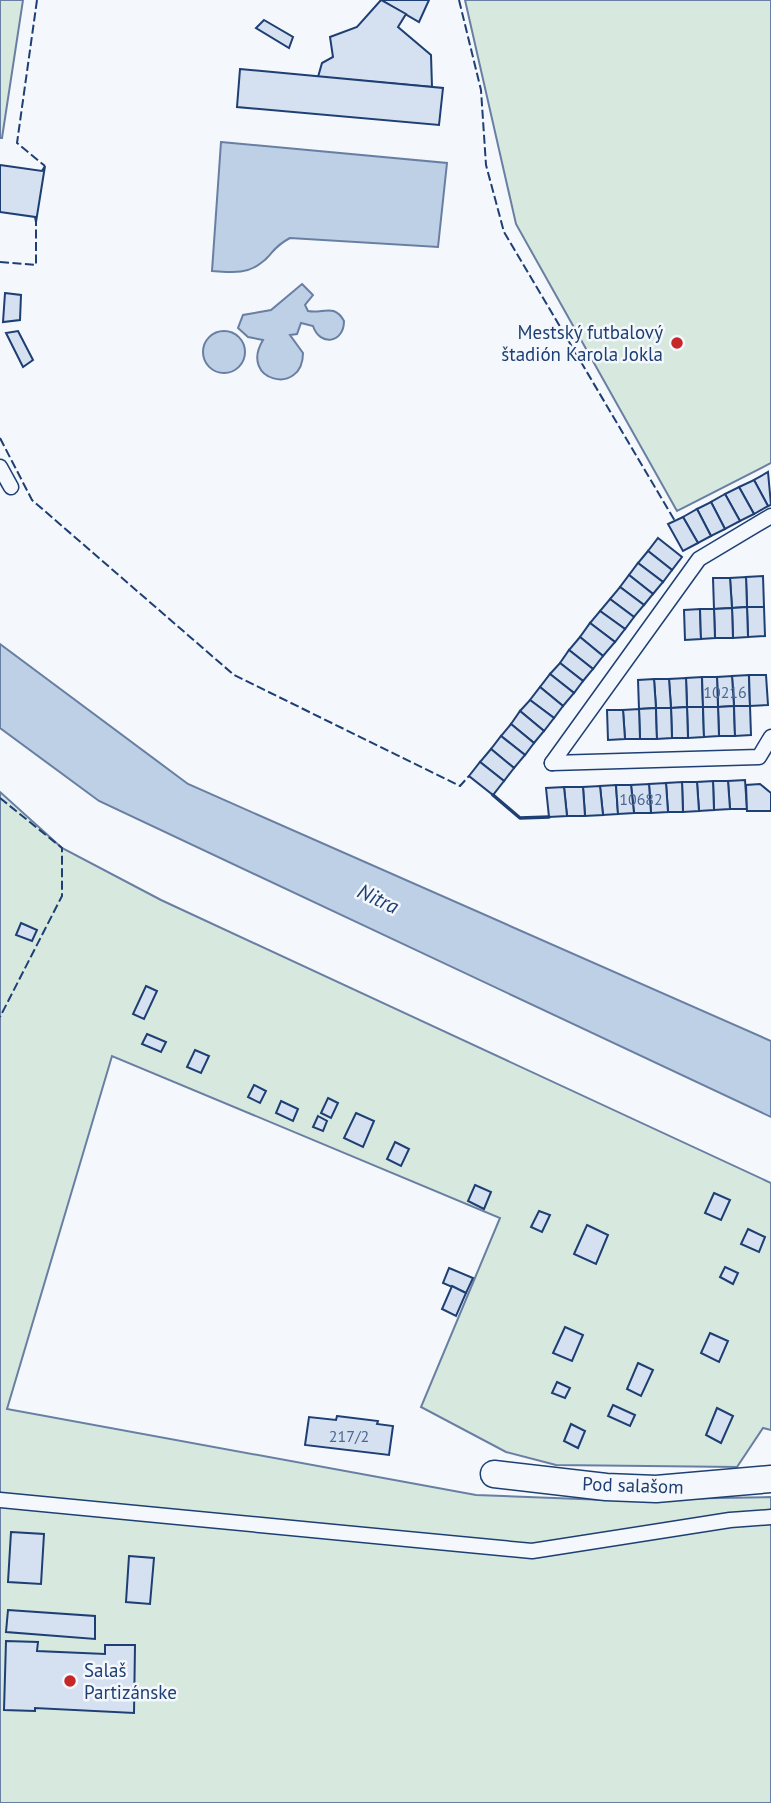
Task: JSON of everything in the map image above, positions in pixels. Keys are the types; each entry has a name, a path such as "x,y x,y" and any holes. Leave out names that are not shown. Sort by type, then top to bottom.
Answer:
{"street":[{"name":"Pod salašom","path":"494,1474 606,1487 656,1489 771,1479"}],"lane":[{"path":"0,467 11,487"},
{"path":"771,516 699,559 552,763 759,757 771,737"},
{"path":"0,1500 533,1551 730,1520 771,1517"}],"shaded area":[{"path":"0,0 23,0 2,138 0,138"},
{"name":"Mestský futbalový štadión Karola Jokla","path":"465,0 771,0 771,463 677,511 516,224"},
{"path":"0,792 62,848 161,900 771,1183 771,1430 763,1428 737,1467 556,1465 506,1452 421,1407 500,1218 112,1056 7,1409 476,1495 606,1500 771,1497 771,1803 0,1803"}],"water":[{"path":"221,142 447,163 438,247 290,238 255,267 238,272 212,271"},
{"path":"302,284 313,295 305,305 308,311 336,312 344,321 343,328 336,338 331,340 321,337 313,326 301,323 297,334 290,335 303,353 300,367 293,375 284,379 274,378 265,374 259,366 258,354 263,340 248,337 238,328 243,315 271,310"},
{"path":"224,331 239,337 245,352 239,367 224,373 209,367 203,352 209,337"},
{"name":"Nitra","path":"0,644 188,784 771,1041 771,1117 99,801 0,728"}],"building":[{"path":"381,0 429,0 419,22"},
{"path":"381,0 406,14 398,27 431,55 432,87 318,77 322,63 333,57 330,37 357,27"},
{"path":"264,20 293,37 289,48 256,28"},
{"path":"240,69 443,88 439,125 237,107"},
{"path":"0,165 42,171 45,166 36,222 35,217 0,212"},
{"path":"5,293 21,295 20,320 3,322"},
{"path":"18,331 33,360 23,367 6,333"},
{"path":"768,472 771,505 768,506 754,480"},
{"path":"754,480 768,506 754,514 739,487"},
{"path":"739,487 754,514 740,521 725,494"},
{"path":"725,494 740,521 725,529 711,502"},
{"path":"711,502 725,529 711,536 697,509"},
{"path":"697,509 711,536 698,543 683,517"},
{"path":"683,517 698,543 683,551 668,524"},
{"path":"658,538 682,557 672,570 648,551"},
{"path":"648,551 672,570 663,582 638,563"},
{"path":"638,563 663,582 653,594 629,575"},
{"path":"629,575 653,594 644,605 620,587"},
{"path":"763,576 764,607 747,607 746,577"},
{"path":"746,577 747,607 732,608 730,578"},
{"path":"713,578 730,578 732,608 714,609"},
{"path":"620,587 644,605 634,617 610,599"},
{"path":"610,599 634,617 625,629 600,611"},
{"path":"747,607 764,607 765,636 748,637"},
{"path":"747,607 748,637 733,638 732,608"},
{"path":"732,608 733,638 715,638 714,609"},
{"path":"700,609 701,639 685,640 684,610"},
{"path":"700,609 714,609 715,638 701,639"},
{"path":"600,611 625,629 615,642 590,623"},
{"path":"590,623 615,642 603,656 580,637"},
{"path":"580,637 603,656 593,669 569,650"},
{"path":"569,650 593,669 583,681 560,663"},
{"path":"560,663 583,681 574,693 550,674"},
{"path":"550,674 574,693 563,706 540,687"},
{"path":"749,675 750,706 734,706 732,676"},
{"path":"749,675 766,675 768,705 750,706"},
{"path":"732,676 734,706 718,707 717,677"},
{"path":"702,677 703,707 687,707 686,678"},
{"path":"702,677 717,677 718,707 703,707"},
{"path":"686,678 687,707 671,708 669,679"},
{"path":"654,679 669,679 671,708 656,708"},
{"path":"654,679 656,708 639,709 638,680"},
{"path":"540,687 563,706 554,718 530,700"},
{"path":"530,700 554,718 544,731 520,711"},
{"path":"734,706 735,736 719,736 718,707"},
{"path":"734,706 750,706 751,735 735,736"},
{"path":"687,707 703,707 704,737 688,738"},
{"path":"687,707 688,738 672,738 671,708"},
{"path":"703,707 718,707 719,736 704,737"},
{"path":"656,708 657,739 640,739 639,709"},
{"path":"656,708 671,708 672,738 657,739"},
{"path":"639,709 640,739 625,739 623,710"},
{"path":"607,710 623,710 625,739 608,740"},
{"path":"520,711 544,731 534,743 511,724"},
{"path":"511,724 534,743 525,755 501,736"},
{"path":"501,736 525,755 514,768 491,749"},
{"path":"491,749 514,768 504,781 480,762"},
{"path":"480,762 504,781 493,795 469,776"},
{"path":"745,780 747,809 730,809 728,781"},
{"path":"713,781 728,781 730,809 714,810"},
{"path":"713,781 714,810 699,811 697,782"},
{"path":"682,782 697,782 699,811 683,812"},
{"path":"682,782 683,812 668,812 666,783"},
{"path":"666,783 668,812 651,813 649,784"},
{"path":"649,784 651,813 634,813 631,785"},
{"path":"760,784 771,793 771,811 747,811 746,785"},
{"path":"616,785 618,814 603,815 600,786"},
{"path":"616,785 631,785 634,813 618,814"},
{"path":"600,786 603,815 585,816 583,787"},
{"path":"564,787 583,787 585,816 567,816"},
{"path":"564,787 567,816 549,817 546,788"},
{"path":"21,923 37,930 32,941 16,935"},
{"path":"146,986 157,991 144,1019 133,1014"},
{"path":"147,1034 166,1042 161,1052 142,1044"},
{"path":"195,1050 209,1056 201,1073 187,1067"},
{"path":"254,1085 266,1091 260,1103 248,1097"},
{"path":"328,1098 338,1103 331,1118 321,1113"},
{"path":"281,1101 298,1109 293,1121 276,1113"},
{"path":"356,1113 374,1121 363,1147 344,1138"},
{"path":"318,1116 327,1121 323,1131 313,1127"},
{"path":"395,1142 409,1149 401,1166 387,1159"},
{"path":"475,1185 491,1192 484,1209 468,1201"},
{"path":"714,1193 730,1200 721,1220 705,1213"},
{"path":"539,1211 550,1215 542,1232 531,1227"},
{"path":"587,1225 608,1235 596,1264 574,1254"},
{"path":"748,1229 765,1237 759,1252 741,1244"},
{"path":"725,1267 738,1273 733,1284 720,1277"},
{"path":"449,1268 473,1278 466,1293 443,1283"},
{"path":"452,1286 466,1293 456,1316 442,1309"},
{"path":"565,1327 583,1335 572,1361 553,1353"},
{"path":"710,1333 728,1341 719,1362 701,1353"},
{"path":"638,1363 653,1370 641,1396 627,1389"},
{"path":"557,1382 570,1388 565,1398 552,1393"},
{"path":"613,1405 635,1415 630,1426 608,1416"},
{"path":"717,1408 733,1416 721,1443 706,1435"},
{"path":"337,1416 378,1421 377,1424 393,1426 389,1455 305,1445 309,1417 336,1420"},
{"path":"571,1424 585,1431 578,1448 564,1441"},
{"path":"11,1532 44,1534 41,1584 8,1582"},
{"path":"129,1556 154,1558 150,1604 126,1602"},
{"path":"8,1610 95,1616 95,1639 6,1632"},
{"name":"Salaš Partizánske","path":"6,1641 38,1642 37,1651 105,1654 105,1645 135,1645 134,1713 35,1708 35,1711 4,1710"}],"fence":[{"path":"37,0 17,143 45,166"},
{"path":"459,0 481,90 486,165 504,232 675,521"},
{"path":"0,262 36,265 36,222"},
{"path":"0,438 32,500 234,675 460,786 469,776"},
{"path":"0,798 62,848 62,896 0,1017"}],"wall":[{"path":"493,795 520,818 549,817"}],"place":[{"name":"Mestský futbalový štadión Karola Jokla","path":"677,343"},
{"name":"Salaš Partizánske","path":"70,1681"}]}
